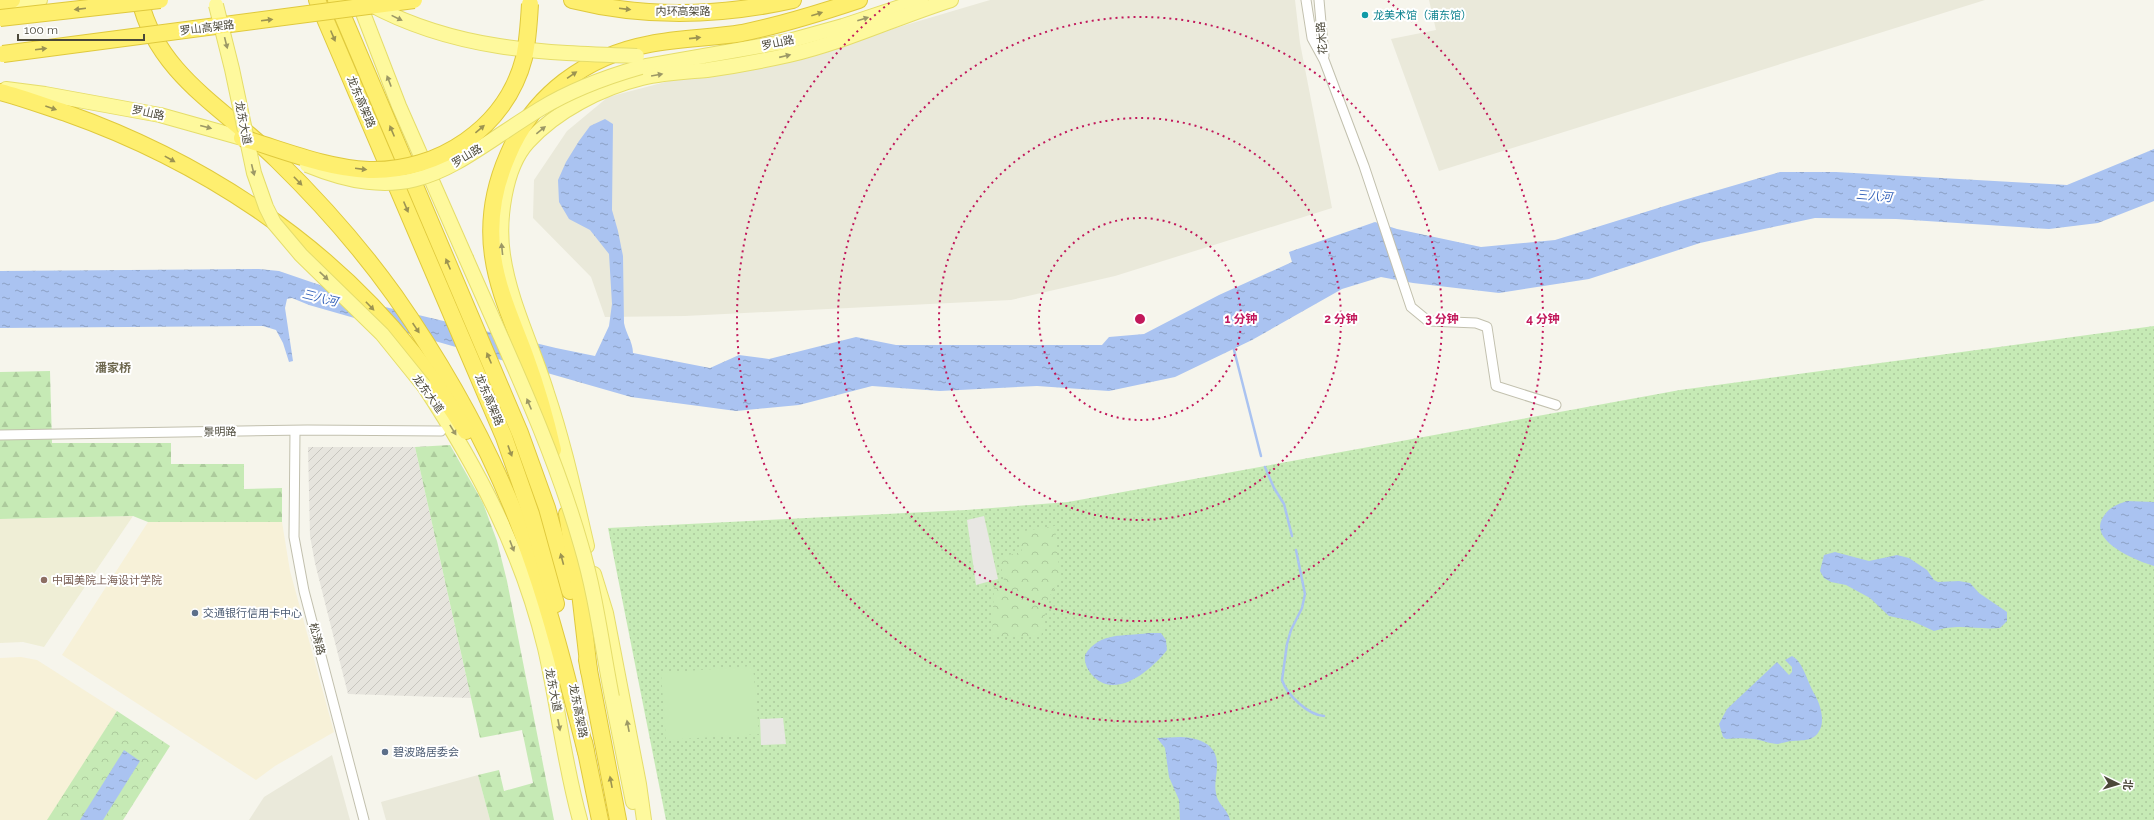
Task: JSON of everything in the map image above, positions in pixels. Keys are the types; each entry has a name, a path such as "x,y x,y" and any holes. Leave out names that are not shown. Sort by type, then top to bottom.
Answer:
{"highway":[{"path":"0,3 12,0"},
{"path":"140,0 144,16 156,42 169,62 185,80 229,116 276,159 321,205 384,281 436,383 510,503 546,604 586,752"},
{"path":"152,0 158,24 178,60 229,116"},
{"path":"0,18 160,0"},
{"name":"龙东高架路","path":"317,0 484,389 519,477 543,551 555,597 600,820"},
{"name":"龙东高架路","path":"336,0 504,393 547,508 569,586 589,671 618,820"},
{"name":"罗山高架路","path":"1,54 414,0"},
{"name":"内环高架路","path":"572,0 626,9 674,12 726,11 793,0"},
{"path":"589,671 569,527 542,409 505,285 493,256 491,236 492,217 497,184 518,133 545,98 558,86 585,67 617,52 651,44 739,33 785,24 858,0"},
{"path":"242,138 316,161 362,169 394,169 433,160 469,139 486,125 500,108 514,85 524,59 529,33 530,2"},
{"path":"0,92 87,121 150,147 258,210 322,260 387,322 436,383"}],"main road":[{"path":"0,3 40,0"},
{"path":"358,0 399,106 537,423 573,518 590,577 636,820"},
{"path":"362,0 424,30 451,38 506,47 637,56 733,51"},
{"name":"罗山路","path":"0,89 45,94 160,115 242,138 333,175 351,180 389,184 406,182 429,176 454,165 541,108 600,79 641,67 766,46 813,35 921,0"},
{"path":"644,820 639,784 606,613 549,397 505,285 501,235 504,198 510,177 527,142 558,117 599,93 633,81 658,75 749,64 791,54 853,36 951,0"},
{"name":"龙东大道","path":"215,3 232,69 258,189 274,223 301,255 382,334 436,383 453,429 479,475 509,538 521,570 545,649 568,770 580,820"}],"street":[{"name":"花木路","path":"1306,0 1312,38 1324,60"},
{"name":"花木路","path":"1319,0 1324,60"},
{"path":"1324,60 1380,211 1411,307 1428,320 1476,323 1487,327 1496,386 1556,405"},
{"name":"景明路","path":"0,435 307,430 440,431"},
{"name":"松涛路","path":"295,431 294,522 296,553 304,591 364,820"}],"shaded area":[{"path":"990,0 1295,0 1300,43 1332,208 1115,276 1011,300 685,316 605,317 591,277 533,218 534,180 567,131 608,97 673,80 767,66"},
{"path":"1429,0 1985,0 1439,171 1391,39 1436,30"},
{"path":"308,447 415,447 471,698 348,694 315,563 310,536"},
{"name":"中国美院上海设计学院","path":"133,516 44,647 23,642 0,643 0,519"},
{"path":"984,516 998,579 976,585 967,520"},
{"name":"交通银行信用卡中心","path":"148,522 282,522 290,571 334,732 275,766 256,780 62,655"},
{"path":"21,657 37,660 117,711 49,820 0,820 0,658"},
{"path":"783,718 786,744 761,745 760,719"},
{"path":"332,755 350,820 249,820 264,797"},
{"path":"478,775 490,820 386,820 381,802"}],"green space":[{"path":"2154,326 2154,820 666,820 608,528 966,510 1068,502 1680,390"},
{"path":"50,371 52,443 171,443 171,464 244,464 244,489 282,488 282,522 148,522 133,516 0,519 0,372"},
{"path":"450,445 483,503 497,541 507,581 554,820 490,820 478,775 499,770 504,791 533,783 522,730 480,738 415,447"},
{"path":"1055,526 1060,578 1048,599 1041,637 992,636 994,587 1005,585 999,557 1022,552 1018,532"},
{"path":"753,666 759,734 666,740 661,673"},
{"path":"117,711 170,746 123,820 47,820"}],"water":[{"name":"三八河","path":"605,119 613,124 612,210 623,256 624,323 632,345 633,353 710,368 739,355 769,359 856,337 896,345 1102,345 1109,337 1144,334 1219,295 1292,262 1289,252 1375,222 1397,229 1481,247 1555,240 1780,172 1836,172 2067,185 2154,149 2154,201 2098,223 2049,229 1896,219 1815,218 1700,243 1589,279 1499,293 1413,283 1381,277 1342,289 1252,340 1175,377 1109,391 1037,386 940,391 872,386 799,405 736,411 631,397 309,305 292,298 287,299 285,308 293,361 289,362 283,343 276,330 263,326 0,328 0,271 259,269 279,271 381,306 595,356 609,326 612,304 609,254 590,230 569,219 559,202 558,180 566,162 590,126"},
{"path":"2127,501 2154,502 2154,566 2137,560 2117,549 2109,543 2103,535 2100,527 2104,515 2112,507"},
{"path":"1835,552 1869,561 1897,555 1909,558 1927,570 1934,580 1938,582 1959,581 1970,583 1979,593 2007,612 2007,621 2000,628 1952,627 1934,631 1912,621 1889,616 1870,598 1846,585 1831,582 1824,578 1820,571 1824,555"},
{"path":"1161,633 1166,640 1167,650 1144,673 1124,683 1114,685 1103,683 1094,677 1088,670 1085,655 1091,647 1098,642 1113,636"},
{"path":"1792,656 1802,668 1820,706 1822,723 1819,732 1810,739 1789,741 1778,744 1754,739 1726,739 1723,737 1719,724 1727,709 1777,662 1789,675 1792,672 1792,667 1785,660"},
{"path":"1181,737 1201,741 1211,747 1214,752 1217,766 1215,790 1220,803 1227,812 1230,820 1180,820 1179,800 1169,777 1165,748 1157,738"},
{"path":"124,750 140,761 103,820 80,820"}],"waterway":[{"path":"1233,346 1261,456"},
{"path":"1265,467 1274,488 1284,504 1292,536"},
{"path":"1296,550 1305,594 1302,608 1291,630 1287,644 1282,680 1293,698 1311,712 1324,716"}],"place":[{"name":"龙美术馆（浦东馆）","path":"1365,15"},
{"name":"中国美院上海设计学院","path":"44,580"},
{"name":"交通银行信用卡中心","path":"195,613"},
{"name":"碧波路居委会","path":"385,752"}],"district":[{"name":"潘家桥","path":"113,368"}]}
